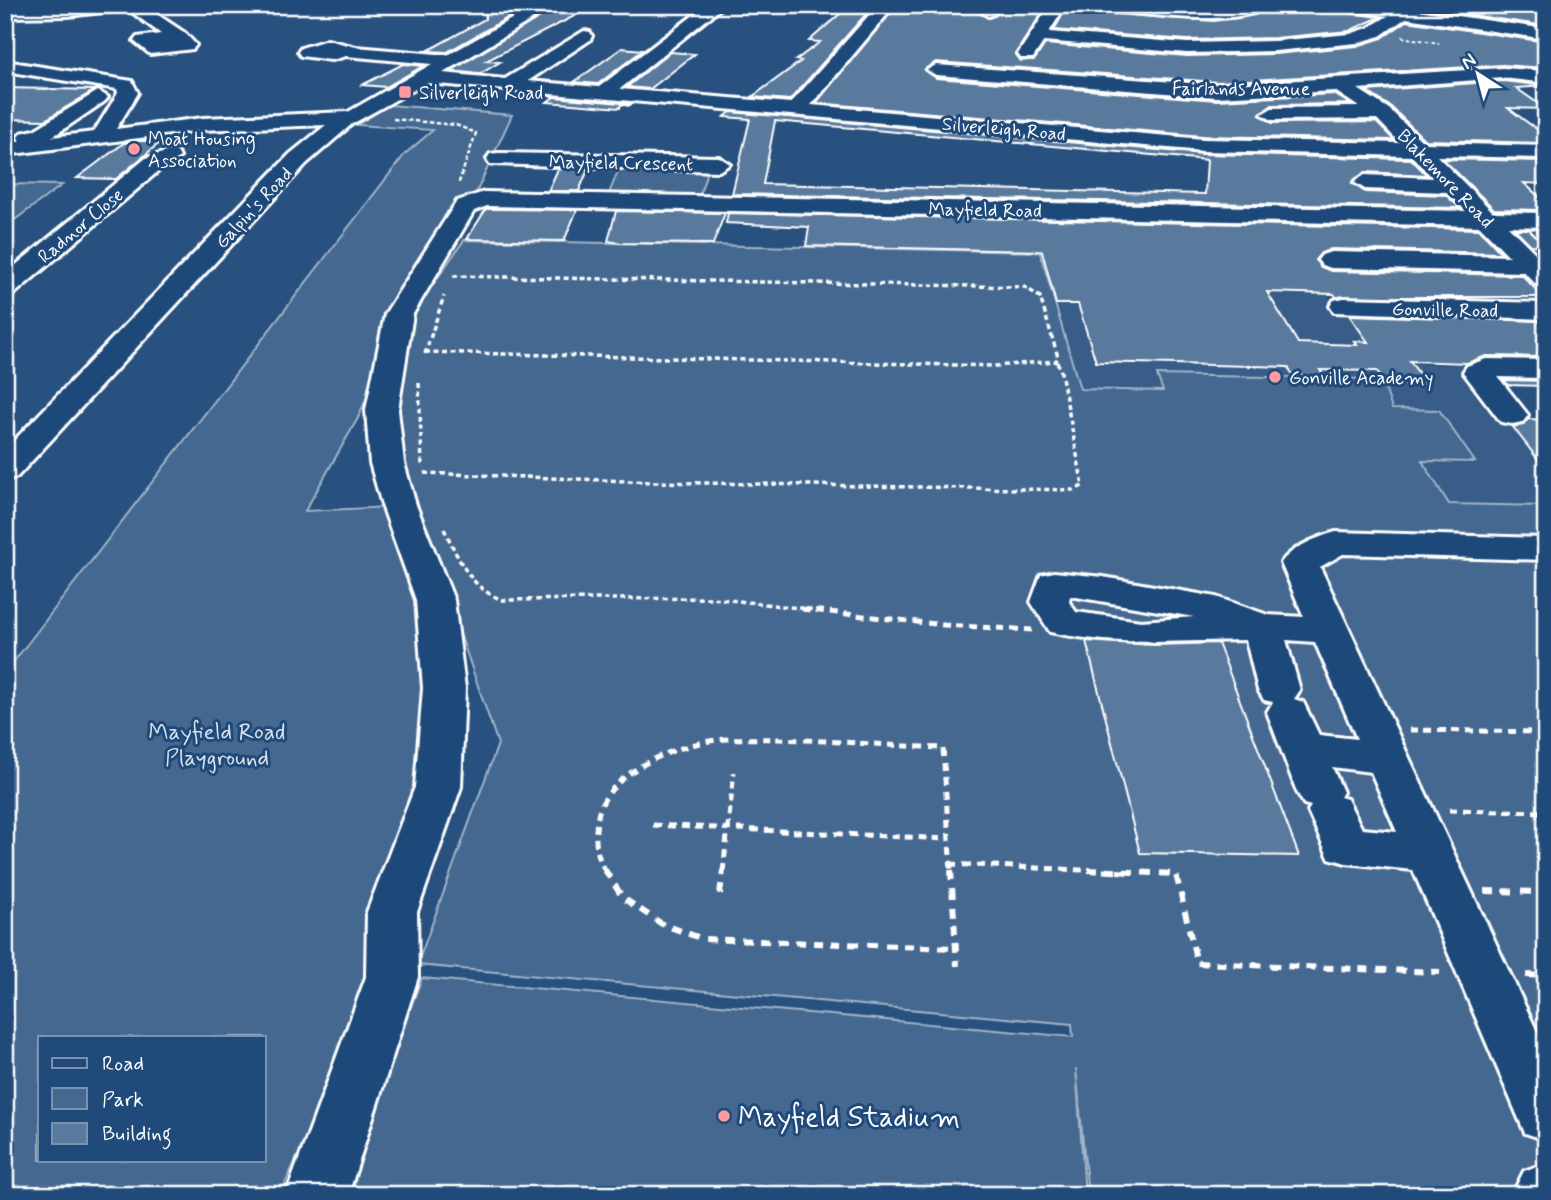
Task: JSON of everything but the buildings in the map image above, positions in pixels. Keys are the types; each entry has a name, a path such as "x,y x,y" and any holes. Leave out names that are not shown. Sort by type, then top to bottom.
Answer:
{"street":[{"path":"5,12 68,11 124,5"},
{"path":"133,5 179,37"},
{"name":"Galpin's Road","path":"5,470 298,159 346,119 548,5"},
{"path":"601,94 717,5"},
{"path":"796,110 887,5"},
{"path":"1012,76 1058,5"},
{"path":"1105,5 1218,12 1244,11 1259,5"},
{"path":"1341,6 1463,22 1544,39"},
{"path":"1039,36 1187,48 1323,43 1365,35 1403,13"},
{"path":"1446,37 1463,22"},
{"path":"1135,24 1218,30"},
{"path":"1186,67 1187,48 1194,29"},
{"path":"340,30 318,41 318,46 340,45 348,48 347,51 451,61"},
{"path":"507,86 584,36"},
{"path":"1503,73 1523,51 1544,39"},
{"path":"1323,43 1349,54"},
{"path":"1004,55 1025,57"},
{"path":"5,66 125,85 128,93 100,141 76,162 5,161"},
{"name":"Fairlands Avenue","path":"936,70 1197,90 1340,86 1503,73 1546,76"},
{"name":"Silverleigh Road","path":"419,79 601,94 736,129 796,110 1203,145 1420,153 1546,152"},
{"path":"5,83 57,84"},
{"name":"Blakemore Road","path":"1340,86 1382,113 1538,271"},
{"path":"5,139 39,136 98,97"},
{"path":"203,124 216,103"},
{"path":"70,115 116,113"},
{"path":"1247,113 1382,113"},
{"path":"5,149 100,141 203,124 346,119"},
{"path":"708,203 736,129"},
{"name":"Mayfield Crescent","path":"498,159 613,161 736,129"},
{"name":"Radnor Close","path":"5,288 162,160 115,163"},
{"path":"595,201 613,161"},
{"path":"1365,182 1452,185"},
{"path":"317,1195 392,978 392,912 438,787 444,688 435,600 387,463 382,410 399,314 438,275 465,206 481,200"},
{"name":"Mayfield Road","path":"481,200 1546,220"},
{"path":"1331,260 1538,271"},
{"name":"Gonville Road","path":"1344,306 1546,311"},
{"path":"1511,415 1478,372 1486,368 1546,369"},
{"path":"1546,549 1336,543 1300,563 1546,1114"},
{"path":"1262,627 1216,609 1103,588 1054,583 1050,601 1064,623 1140,630 1262,627 1329,630"},
{"path":"1262,627 1290,717 1346,845 1437,872"},
{"path":"1290,717 1380,744"}],"path":[{"path":"384,118 451,124 474,130 477,137 457,187 461,194 481,200"},
{"path":"423,362 438,307 438,275 1026,287 1041,297 1058,357 1056,361 1060,367 1083,486 1073,490 424,473"},
{"path":"425,352 995,366 1056,361"},
{"path":"421,372 420,446 428,484"},
{"path":"438,518 476,589 489,597 503,600 712,598 1024,631 1064,623"},
{"path":"1380,744 1545,733"},
{"path":"955,948 703,939 662,923 623,898 600,863 594,833 600,805 617,781 681,747 727,739 943,748 957,966"},
{"path":"720,894 734,772"},
{"path":"1410,809 1546,812"},
{"path":"653,825 948,839"},
{"path":"949,864 1176,874 1197,963 1483,974"},
{"path":"1437,872 1546,892"}],"shaded area":[{"name":"Gonville Academy","path":"1040,252 1301,257 1340,315 1381,316 1417,364 1463,365 1546,471 1546,506 1107,494"}],"green space":[{"name":"Mayfield Road Playground","path":"389,105 512,115 475,195 458,201 446,213 358,418 305,511 391,507 426,603 434,688 377,979 280,1195 5,1195 5,673 405,154 433,130 357,125"},
{"path":"620,166 708,168 699,198 608,196"},
{"path":"5,184 62,185 5,227"},
{"path":"464,240 1040,252 1080,389 1163,391 1157,375 1373,379 1386,391 1392,409 1439,410 1475,462 1422,461 1449,504 1546,506 1546,1195 1088,1195 1076,1068 1085,1195 338,1195 422,978 1073,1037 1072,1024 417,965 498,744 402,465 397,411 412,315"}],"place":[{"name":"Silverleigh Road","path":"405,92"},
{"name":"Moat Housing Association","path":"134,149"},
{"name":"Gonville Academy","path":"1275,377"},
{"name":"Mayfield Stadium","path":"724,1116"}]}
